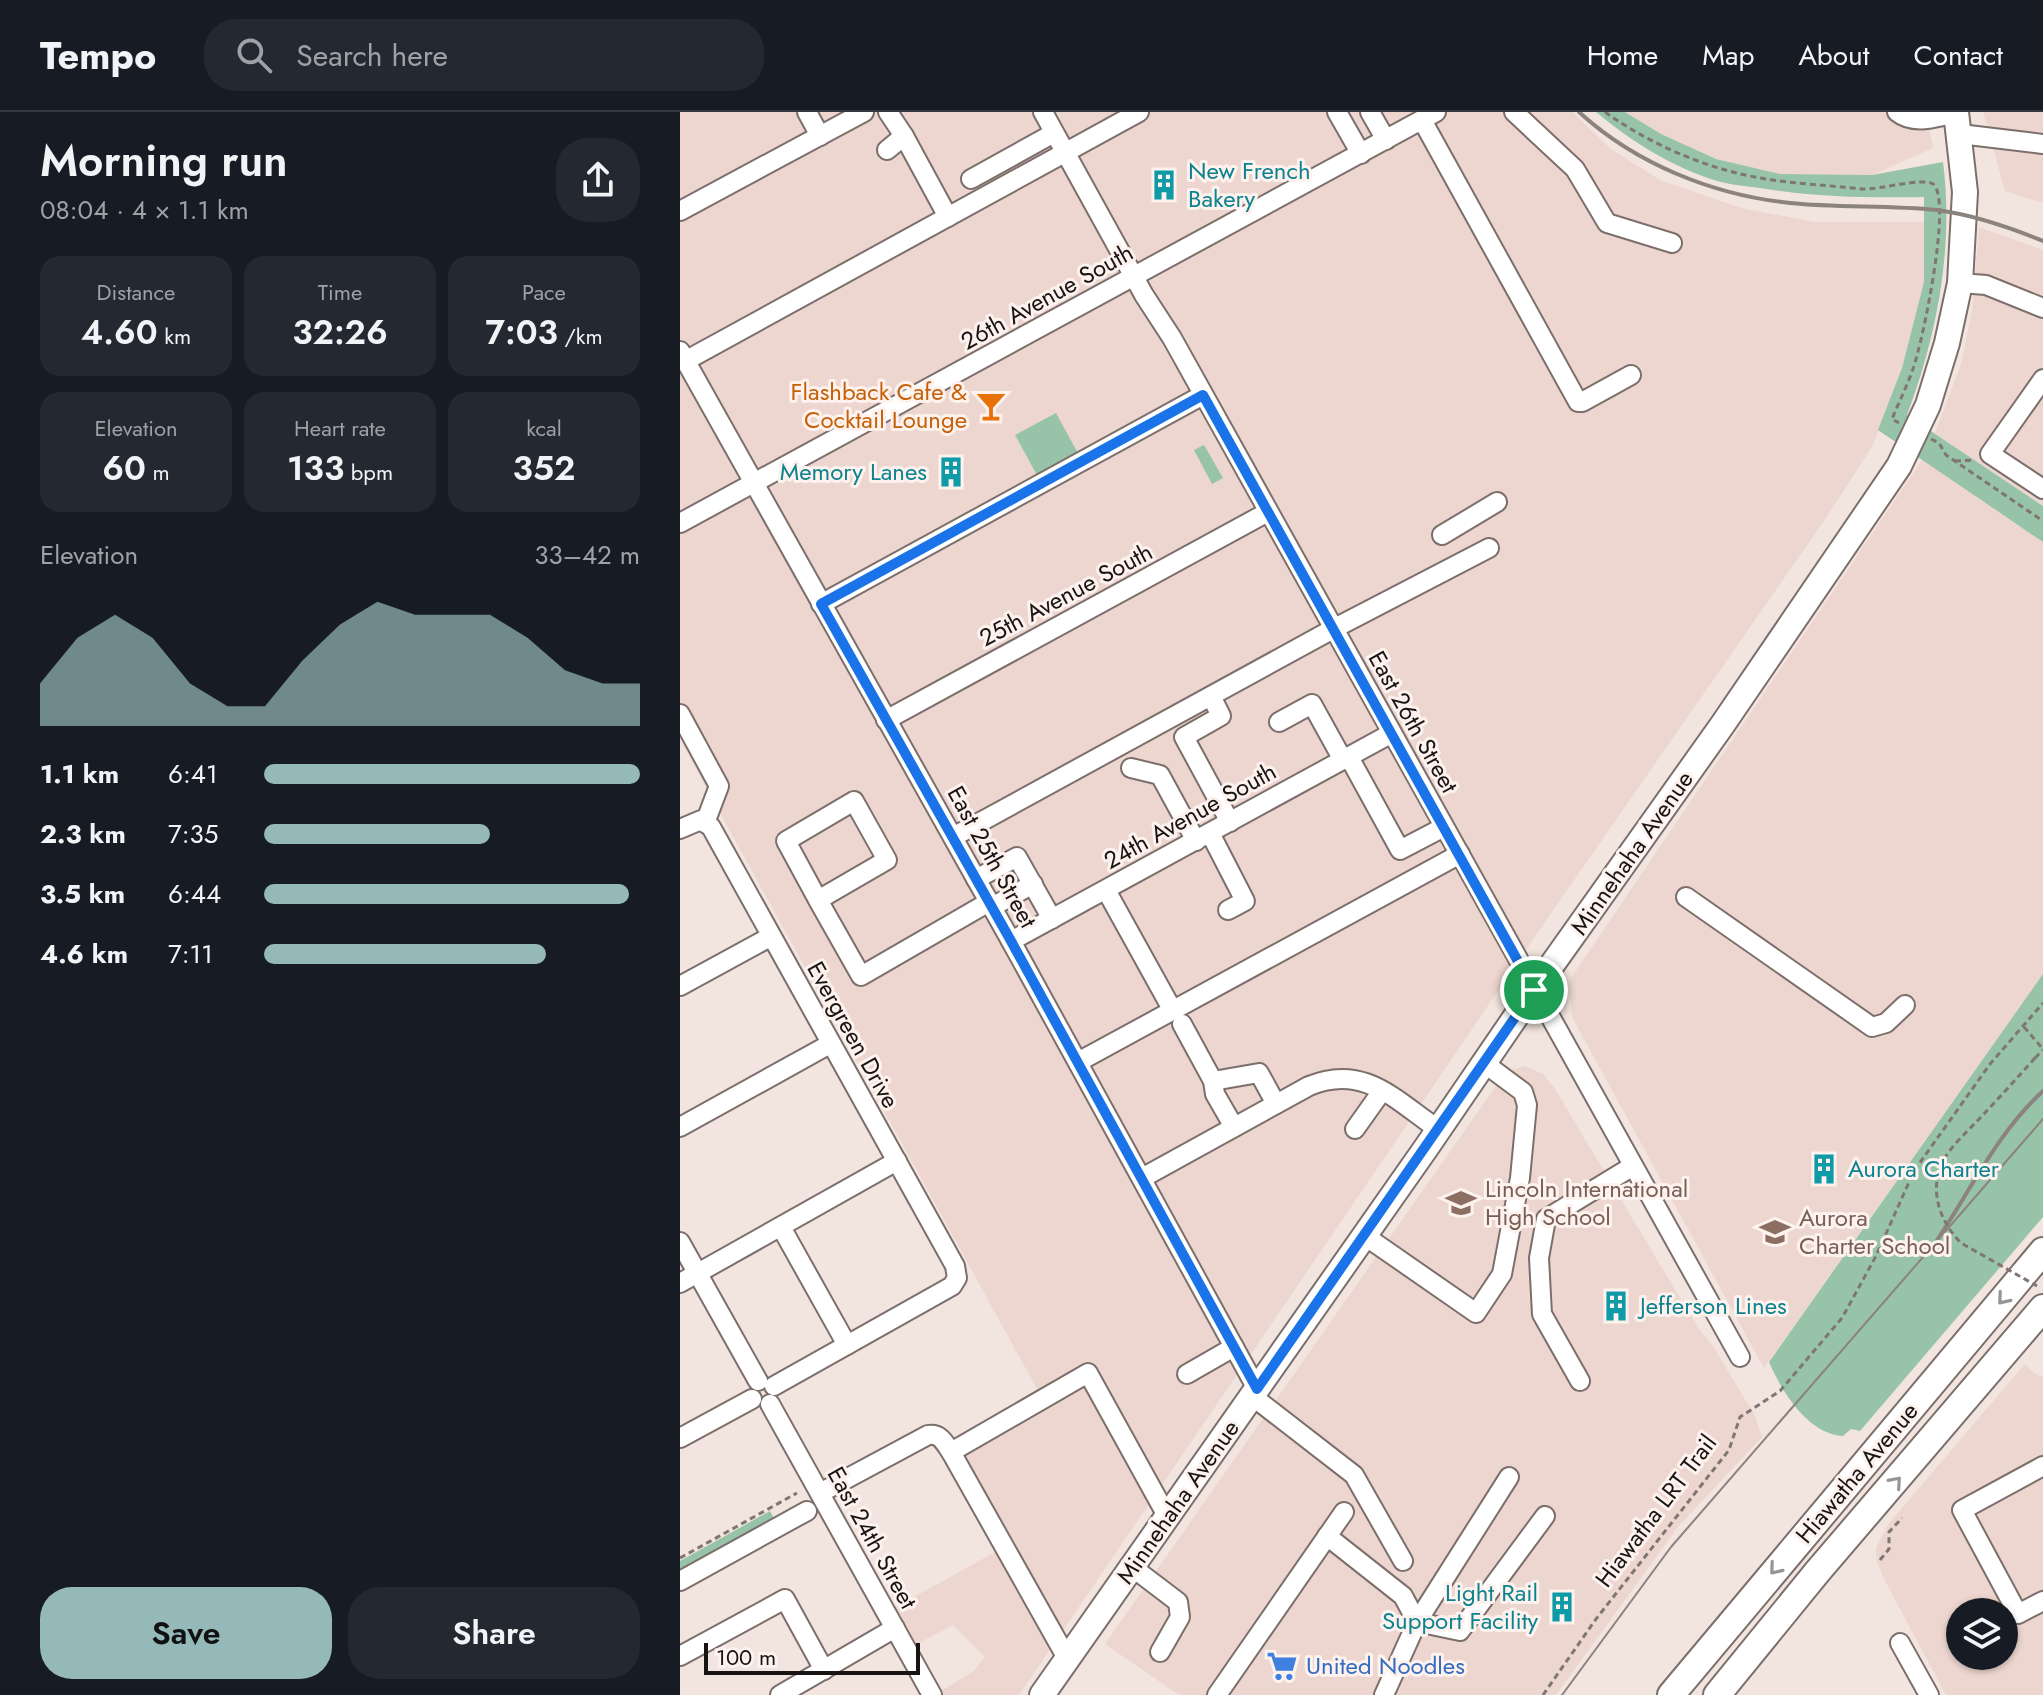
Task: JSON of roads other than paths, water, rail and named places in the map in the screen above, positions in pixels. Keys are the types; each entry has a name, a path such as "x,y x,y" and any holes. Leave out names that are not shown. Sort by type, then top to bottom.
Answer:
{"highway":[{"name":"Hiawatha Avenue","path":"1673,1692 2043,1251"},
{"name":"Hiawatha Avenue","path":"1717,1695 2040,1297"}],"main road":[{"name":"Minnehaha Avenue","path":"1042,1695 1723,724 1899,466 1928,405 1947,343 1960,283 1965,192 1958,120"}],"street":[{"path":"807,112 820,136"},
{"path":"680,211 864,112"},
{"path":"888,112 948,217"},
{"name":"East 26th Street","path":"1043,112 1740,1357"},
{"path":"683,356 948,217 1139,112"},
{"path":"1337,112 1361,154"},
{"path":"1370,112 1386,140"},
{"path":"1514,112 1575,169 1607,223 1672,243"},
{"path":"1897,112 1908,120 1958,120 2043,144"},
{"path":"1429,116 1578,402 1631,375"},
{"name":"26th Avenue South","path":"680,523 1429,116"},
{"path":"971,179 1054,133"},
{"path":"887,150 904,136"},
{"path":"1960,283 1986,285 2043,308"},
{"name":"East 25th Street","path":"683,356 1142,1178 1234,1347 1255,1393"},
{"path":"2043,379 1990,454 2043,489"},
{"path":"821,604 1203,395"},
{"path":"1442,535 1497,502"},
{"name":"25th Avenue South","path":"886,720 1268,512"},
{"path":"953,837 1333,629 1489,548"},
{"path":"1184,737 1221,716 1211,696"},
{"path":"1279,722 1312,704 1400,850 1444,827"},
{"path":"680,714 719,786 703,821 680,829"},
{"path":"1173,717 1230,822"},
{"name":"24th Avenue South","path":"1011,941 1392,733"},
{"path":"1131,768 1160,775 1203,837 1245,901 1228,910"},
{"path":"818,900 887,860 854,801 786,841 818,900 861,976 1033,884"},
{"name":"Evergreen Drive","path":"703,821 711,827 955,1266 957,1278 952,1286 847,1345"},
{"path":"1078,1062 1177,1017 1460,854"},
{"path":"976,879 1017,857 1052,919"},
{"path":"1106,890 1213,1081 1215,1094 1234,1127"},
{"path":"1686,897 1872,1027 1886,1023 1905,1005"},
{"path":"680,986 770,937"},
{"path":"680,1127 830,1044"},
{"path":"1365,1236 1476,1313 1502,1274 1520,1178 1527,1105 1523,1092 1484,1063"},
{"path":"1213,1081 1259,1073 1276,1104"},
{"path":"1142,1178 1309,1086 1333,1078 1351,1078 1370,1084 1439,1130"},
{"path":"1355,1129 1382,1091"},
{"path":"680,1283 897,1161"},
{"path":"1580,1381 1542,1314 1539,1258 1546,1219 1633,1166"},
{"path":"680,1438 847,1345 781,1227"},
{"name":"East 24th Street","path":"680,1242 932,1695"},
{"path":"1187,1374 1234,1347"},
{"path":"951,1452 1088,1373 1167,1516"},
{"path":"1255,1393 1354,1475 1403,1561"},
{"path":"820,1493 928,1435 941,1437 1068,1660"},
{"path":"2043,1466 1962,1510 2018,1614 2043,1601"},
{"path":"1384,1695 1417,1622 1509,1477"},
{"path":"680,1581 807,1511"},
{"path":"1217,1695 1344,1512"},
{"path":"1327,1536 1403,1596 1417,1622 1460,1631 1545,1516"},
{"path":"1132,1567 1178,1602 1180,1617 1160,1652"},
{"path":"680,1656 785,1599 824,1670"},
{"path":"780,1695 809,1688 824,1670 895,1628"},
{"path":"1900,1643 1929,1695"}],"tram line":[{"path":"1562,1695 1671,1547 2043,1119"}],"railway":[{"path":"1579,112 1601,131 1651,162 1733,193 1790,203 1937,210 1991,222 2043,241"},
{"path":"1931,1249 1996,1146 2043,1091"}],"place":[{"name":"New French Bakery","path":"1164,185"},
{"name":"Flashback Cafe & Cocktail Lounge","path":"991,406"},
{"name":"Memory Lanes","path":"951,472"},
{"name":"Aurora Charter","path":"1824,1169"},
{"name":"Lincoln International High School","path":"1461,1203"},
{"name":"Aurora Charter School","path":"1775,1232"},
{"name":"Jefferson Lines","path":"1616,1306"},
{"name":"Light Rail Support Facility","path":"1562,1607"},
{"name":"United Noodles","path":"1282,1666"}]}
